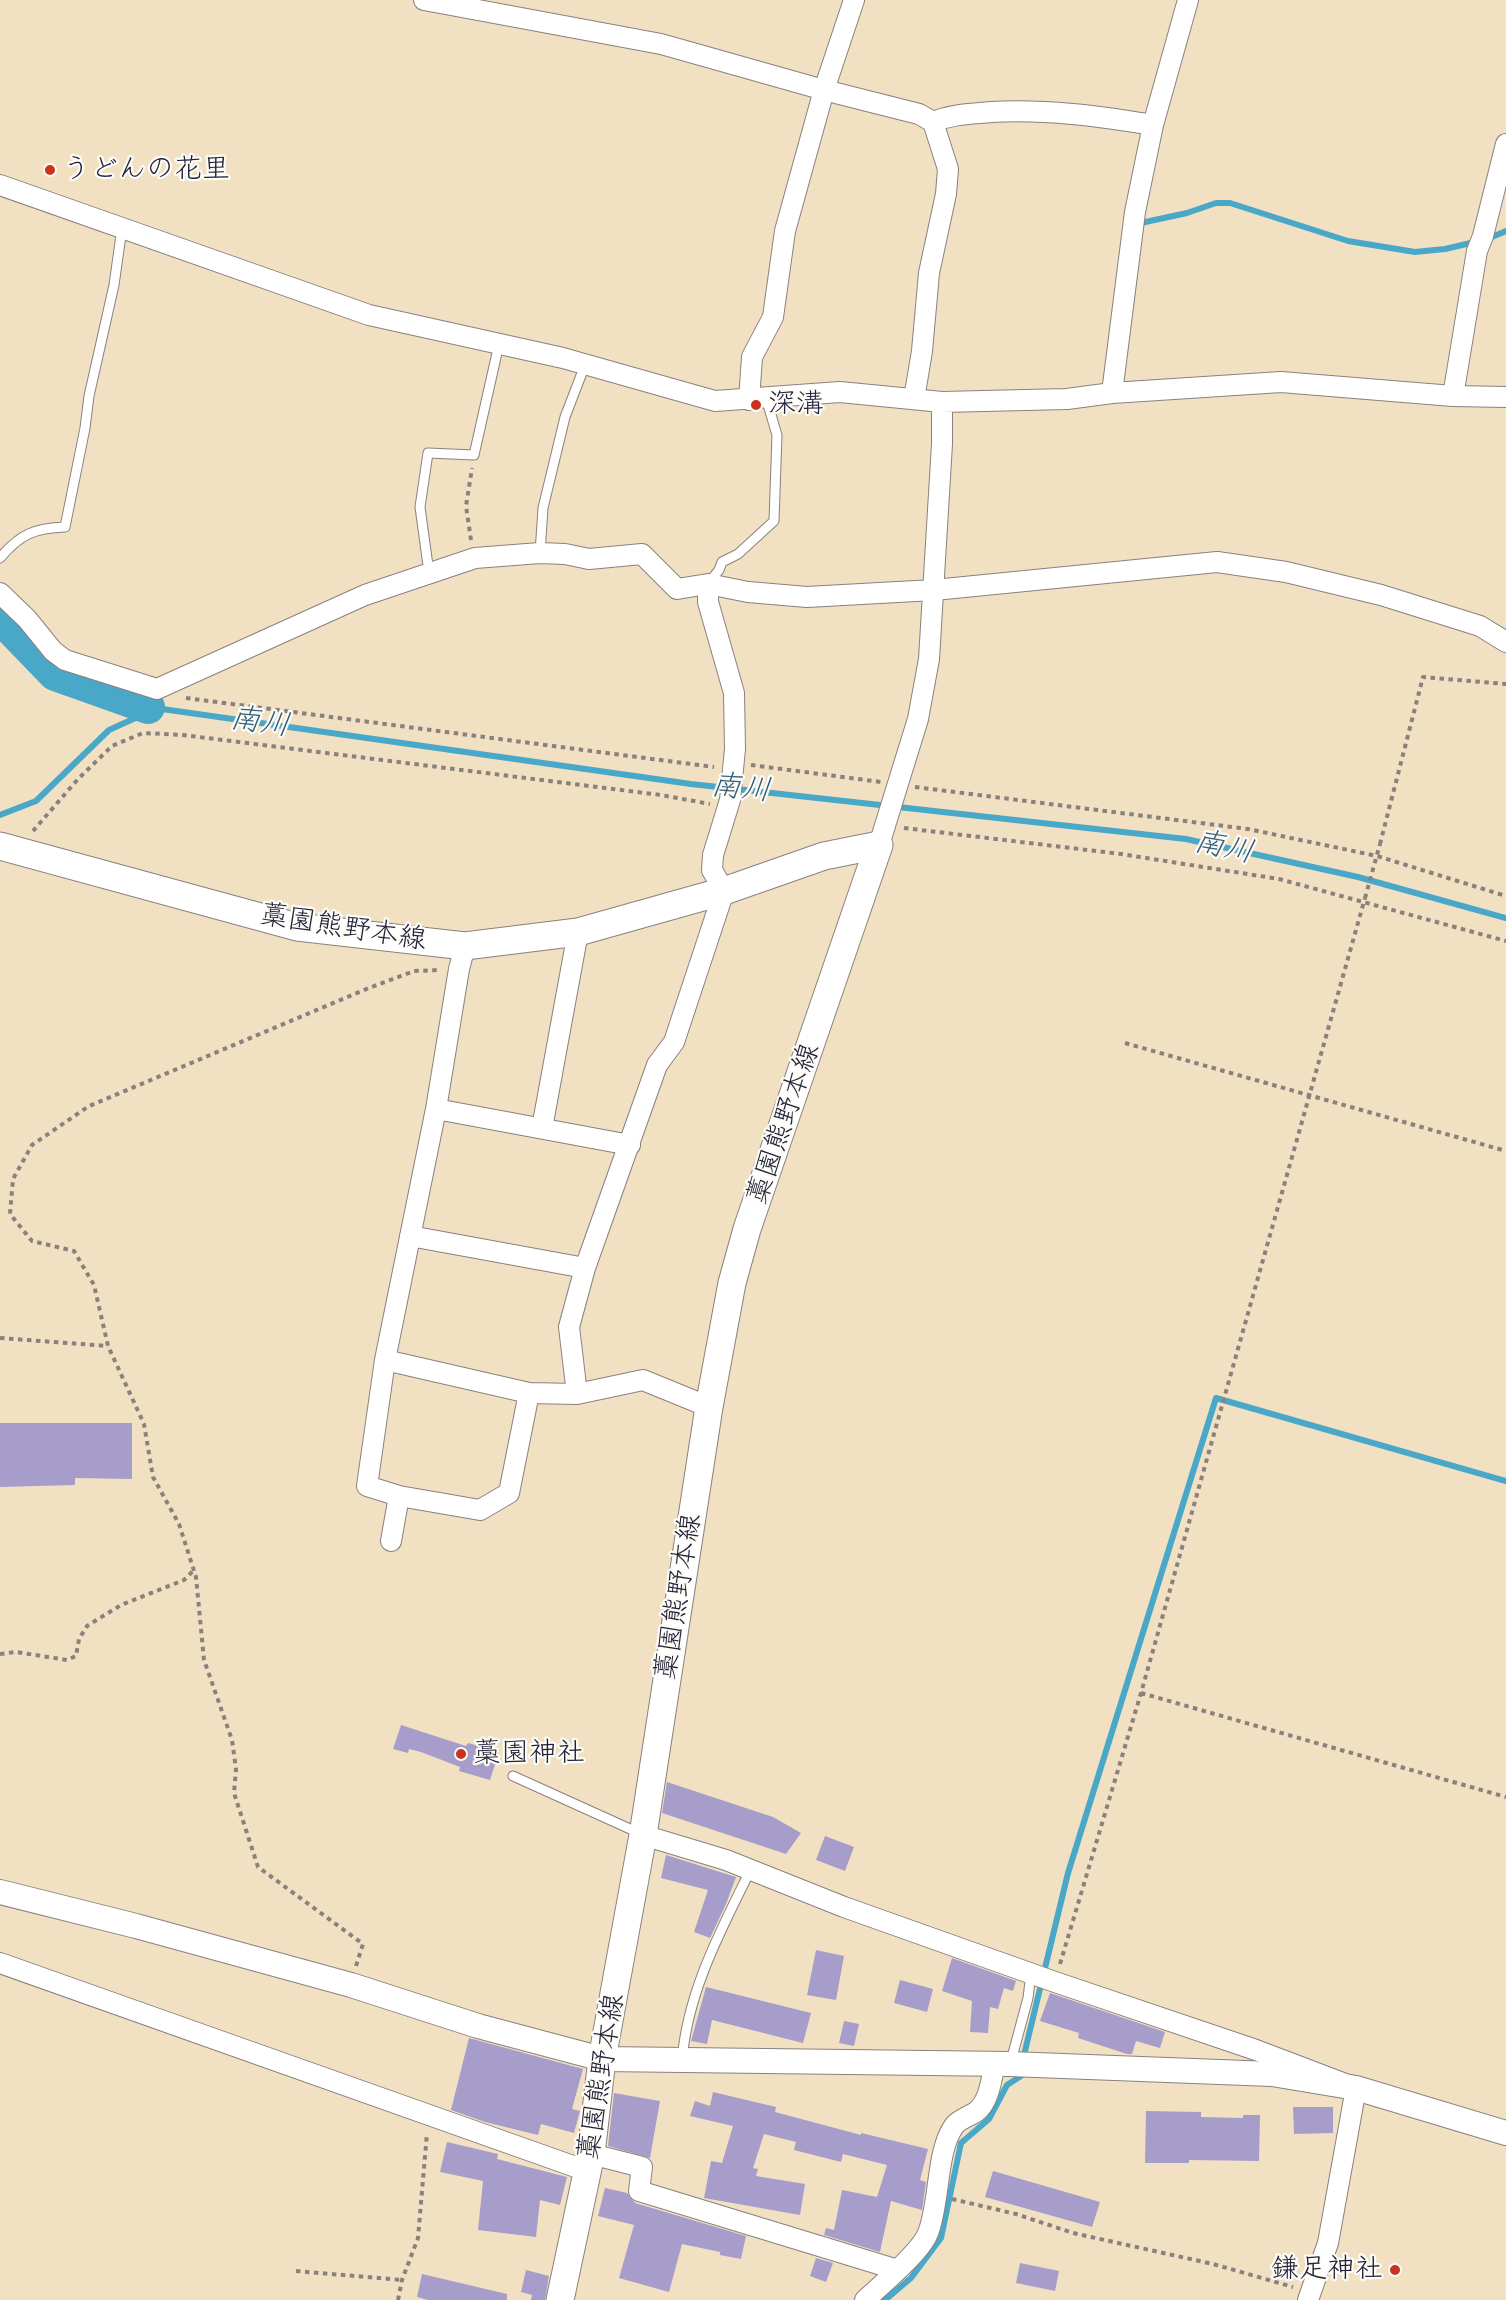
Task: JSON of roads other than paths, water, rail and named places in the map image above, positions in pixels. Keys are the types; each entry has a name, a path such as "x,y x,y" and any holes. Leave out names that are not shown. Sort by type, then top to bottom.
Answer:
{"main road":[{"name":"藁園熊野本線","path":"4,847 297,927 462,958 578,932 724,891 824,856 884,830"},
{"name":"藁園熊野本線","path":"560,2300 589,2162 602,2059 643,1834 709,1407 732,1283 747,1229 884,830"}],"street":[{"path":"424,0 661,44 919,114 933,122 948,169 929,273 922,351 914,399"},
{"path":"758,399 752,357 773,317 785,231 824,90 854,0"},
{"path":"1112,393 1135,212 1152,125 1188,0"},
{"path":"933,122 951,115 1015,111 1085,114 1152,125"},
{"path":"1453,396 1477,251 1483,236 1506,144"},
{"path":"0,185 369,315 585,365 715,401 840,392 942,402 1067,399 1112,393 1281,382 1453,396 1506,397"},
{"path":"884,830 920,709 929,659 942,402"},
{"path":"0,593 27,619 53,651 65,660 157,689 365,595 475,558 540,553 565,554 588,559 642,554 677,589 708,584 748,592 807,597 934,590 1217,562 1286,572 1381,596 1480,626 1506,642"},
{"path":"578,1394 569,1327 585,1268 657,1065 674,1042 724,891 712,870 713,855 729,803 735,749 734,693 708,602 708,584"},
{"path":"542,1128 578,932"},
{"path":"462,958 436,1109 385,1360 367,1486 399,1496 480,1510 509,1493 529,1393"},
{"path":"436,1109 630,1146"},
{"path":"410,1236 585,1268"},
{"path":"385,1360 529,1393 578,1394 643,1380 709,1407"},
{"path":"391,1541 399,1496"},
{"path":"643,1834 726,1860 750,1871 1055,1982 1256,2050 1356,2088 1506,2133"},
{"path":"0,1892 136,1926 351,1986 478,2026 602,2059 1003,2064 1272,2074 1356,2088"},
{"path":"0,1963 428,2114 589,2162 642,2167 639,2192 898,2270"},
{"path":"865,2300 898,2270 928,2235 943,2152 955,2125 979,2109 1003,2064"},
{"path":"1309,2296 1328,2243 1356,2088"}],"lane":[{"path":"0,558 25,534 41,528 65,526 89,396 114,285 122,228"},
{"path":"429,573 420,507 428,453 474,455 499,344"},
{"path":"540,553 543,508 565,417 585,365"},
{"path":"708,584 722,562 738,554 774,521 777,435 758,399"},
{"path":"513,1776 643,1834"},
{"path":"682,2060 689,2011 713,1947 750,1871"},
{"path":"1003,2064 1028,1998 1031,1973"}],"waterway":[{"path":"1136,224 1187,213 1216,203 1230,203 1348,241 1415,252 1445,249 1475,242"},
{"path":"1485,240 1506,231"},
{"name":"南川","path":"0,617 55,674 148,707"},
{"name":"南川","path":"0,815 36,801 109,730 142,715 148,707 691,784 1186,839 1358,877 1506,918"},
{"path":"1023,2059 1068,1873 1216,1398 1506,1481"},
{"path":"885,2300 911,2278 941,2238 961,2143 989,2119 1007,2085 1021,2076 1022,2069"}],"place":[{"name":"うどんの花里","path":"50,170"},
{"name":"深溝","path":"756,405"},
{"name":"藁園神社","path":"461,1754"},
{"name":"鎌足神社","path":"1395,2270"}]}
